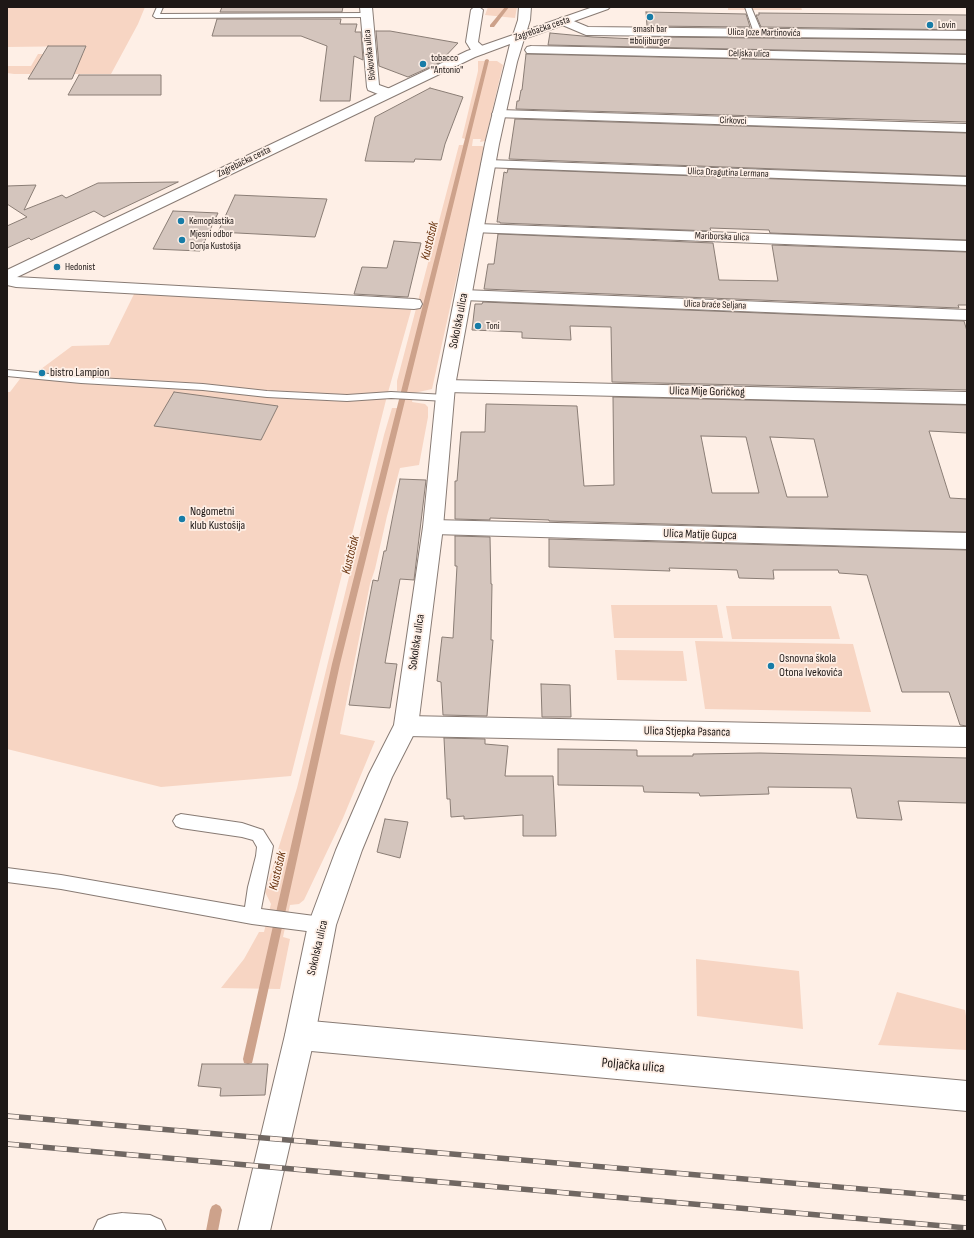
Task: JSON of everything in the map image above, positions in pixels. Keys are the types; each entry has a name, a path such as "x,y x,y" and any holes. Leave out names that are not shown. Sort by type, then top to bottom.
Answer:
{"street":[{"name":"Sokolska ulica","path":"254,1231 300,1035 322,925 378,781 406,726 433,527 446,392 463,295 499,114 525,44 525,7"},
{"name":"Zagrebačka cesta","path":"7,276 388,93 481,50 525,44 564,21 604,7"},
{"path":"477,10 472,42 475,47 481,50"},
{"name":"Biokovska ulica","path":"366,11 373,87 388,93"},
{"name":"Ulica Joze Martinovića","path":"564,21 586,32 967,35"},
{"name":"Celjska ulica","path":"525,44 967,59"},
{"name":"Cirkovci","path":"499,114 967,128"},
{"name":"Ulica Dragutina Lermana","path":"488,164 967,181"},
{"name":"Mariborska ulica","path":"476,229 967,246"},
{"path":"7,280 16,282 414,304"},
{"name":"Ulica braće Seljana","path":"463,295 967,315"},
{"name":"Ulica Mije Goričkog","path":"446,392 967,398"},
{"name":"Ulica Matije Gupca","path":"433,527 967,541"},
{"name":"Ulica Stjepka Pasanca","path":"406,726 967,737"},
{"name":"Poljačka ulica","path":"300,1035 967,1096"},
{"path":"109,1231 122,1229 150,1231"}],"lane":[{"path":"160,7 156,16 366,11"},
{"path":"748,7 758,33"},
{"path":"7,373 74,380 203,387 267,394 347,398 396,396 417,397 446,392"},
{"path":"181,821 242,830 258,835 265,846 256,887 256,917"},
{"path":"7,875 61,882 256,917 322,925"}],"shaded area":[{"path":"7,7 145,7 138,24 111,74 14,74 7,73 7,66 31,66 38,54 83,54 86,46 7,47"},
{"path":"488,7 517,7 515,18 485,15"},
{"path":"728,7 801,7 802,10 728,10"},
{"path":"478,61 497,61 503,65 485,141 480,142 481,139 473,139 472,146 482,146 485,149 432,389 414,393 412,402 425,404 428,407 428,417 419,465 400,468 370,584 340,734 375,741 343,818 304,900 299,904 290,905 283,937 290,939 280,989 221,988 244,959 259,932 264,932 271,904 265,892 297,788 384,435 392,408 398,408 402,391 397,391 397,381 459,145 463,145 465,139 462,138 478,71"},
{"name":"Nogometni klub Kustošija","path":"135,292 412,307 387,396 291,776 161,787 7,749 7,392 10,392 26,371 37,372 72,346 109,345"},
{"path":"611,605 717,605 723,638 614,638"},
{"path":"726,606 831,606 840,639 732,639"},
{"path":"695,641 853,644 871,712 705,709"},
{"path":"615,650 683,651 687,681 617,680"},
{"path":"696,959 799,971 803,1029 697,1016"},
{"path":"897,992 965,1010 967,1022 967,1050 878,1045"}],"building":[{"path":"222,7 343,7 342,12 220,12"},
{"path":"646,12 746,14 750,27 647,26"},
{"path":"759,13 967,15 967,30 761,27 756,15 759,15"},
{"path":"217,19 341,19 340,24 357,24 355,32 361,32 363,60 354,56 350,101 320,101 327,46 301,36 212,36"},
{"path":"376,31 390,31 458,43 439,63 408,77 379,66"},
{"path":"550,33 636,39 636,37 648,37 967,40 967,54 548,45"},
{"path":"48,46 86,46 72,79 28,79"},
{"path":"526,54 967,64 967,122 516,109 517,101 519,101 522,90"},
{"path":"79,75 161,75 161,95 68,95"},
{"path":"430,88 463,97 445,144 441,160 415,159 414,162 365,161 375,117"},
{"path":"515,119 967,133 967,176 509,159"},
{"path":"508,169 967,186 967,240 770,233 769,230 710,228 711,231 500,223 497,222 504,172 507,173"},
{"path":"178,182 104,217 94,211 31,240 29,238 7,248 7,226 27,217 7,204 7,186 36,185 24,210 62,195 66,198 98,183"},
{"path":"235,195 327,199 315,237 218,232"},
{"path":"173,211 218,213 200,251 153,249"},
{"path":"498,234 713,243 719,280 778,281 772,245 967,252 967,305 958,305 959,308 484,289 488,264 494,264"},
{"path":"394,241 421,243 408,297 354,294 362,267 387,268"},
{"path":"483,302 964,321 967,331 967,390 612,382 611,327 570,326 571,340 522,338 522,332 472,330 475,304 482,304"},
{"path":"174,392 278,406 261,440 154,426"},
{"path":"613,397 967,405 967,433 929,431 950,498 967,499 967,532 549,521 490,518 490,520 455,519 455,481 457,481 461,432 485,432 486,404 577,406 584,486 614,485","holes":["701,436 746,437 759,493 712,493","770,437 814,439 828,497 787,497"]},
{"path":"400,479 426,480 414,580 400,579 385,663 397,664 390,708 349,705 373,580 378,581 384,551 386,551"},
{"path":"455,536 490,537 492,584 491,640 493,640 487,716 443,715 441,682 437,681 442,637 453,638 457,566 455,566"},
{"path":"549,539 967,550 967,726 960,725 949,692 902,692 867,575 839,573 838,570 773,570 774,579 739,578 737,570 669,568 670,571 549,567"},
{"path":"541,684 570,685 571,717 542,717"},
{"path":"444,738 485,739 485,744 508,746 505,776 553,776 556,836 523,836 523,815 464,819 464,816 451,817 450,799 447,799"},
{"path":"558,749 637,750 637,756 693,756 693,754 760,753 967,758 967,803 898,801 902,820 857,818 851,788 768,787 769,794 700,796 699,793 644,792 643,786 558,785"},
{"path":"385,819 408,822 400,858 377,852"},
{"path":"202,1064 268,1064 265,1095 220,1096 221,1088 198,1086"}],"waterway":[{"name":"Kustošak","path":"492,26 507,7"},
{"name":"Kustošak","path":"248,1059 336,664 487,60"},
{"name":"Kustošak","path":"212,1231 216,1210"}],"railway":[{"path":"7,1116 967,1198"},
{"path":"7,1144 967,1228"}],"place":[{"name":"smash bar #boljiburger","path":"650,17"},
{"name":"Lovin","path":"930,25"},
{"name":"tobacco \"Antonio\"","path":"423,64"},
{"name":"Kemoplastika","path":"181,221"},
{"name":"Mjesni odbor Donja Kustošija","path":"182,240"},
{"name":"Hedonist","path":"57,267"},
{"name":"Toni","path":"478,326"},
{"name":"bistro Lampion","path":"42,373"},
{"name":"Nogometni klub Kustošija","path":"182,519"},
{"name":"Osnovna škola Otona Ivekovića","path":"771,666"}]}
